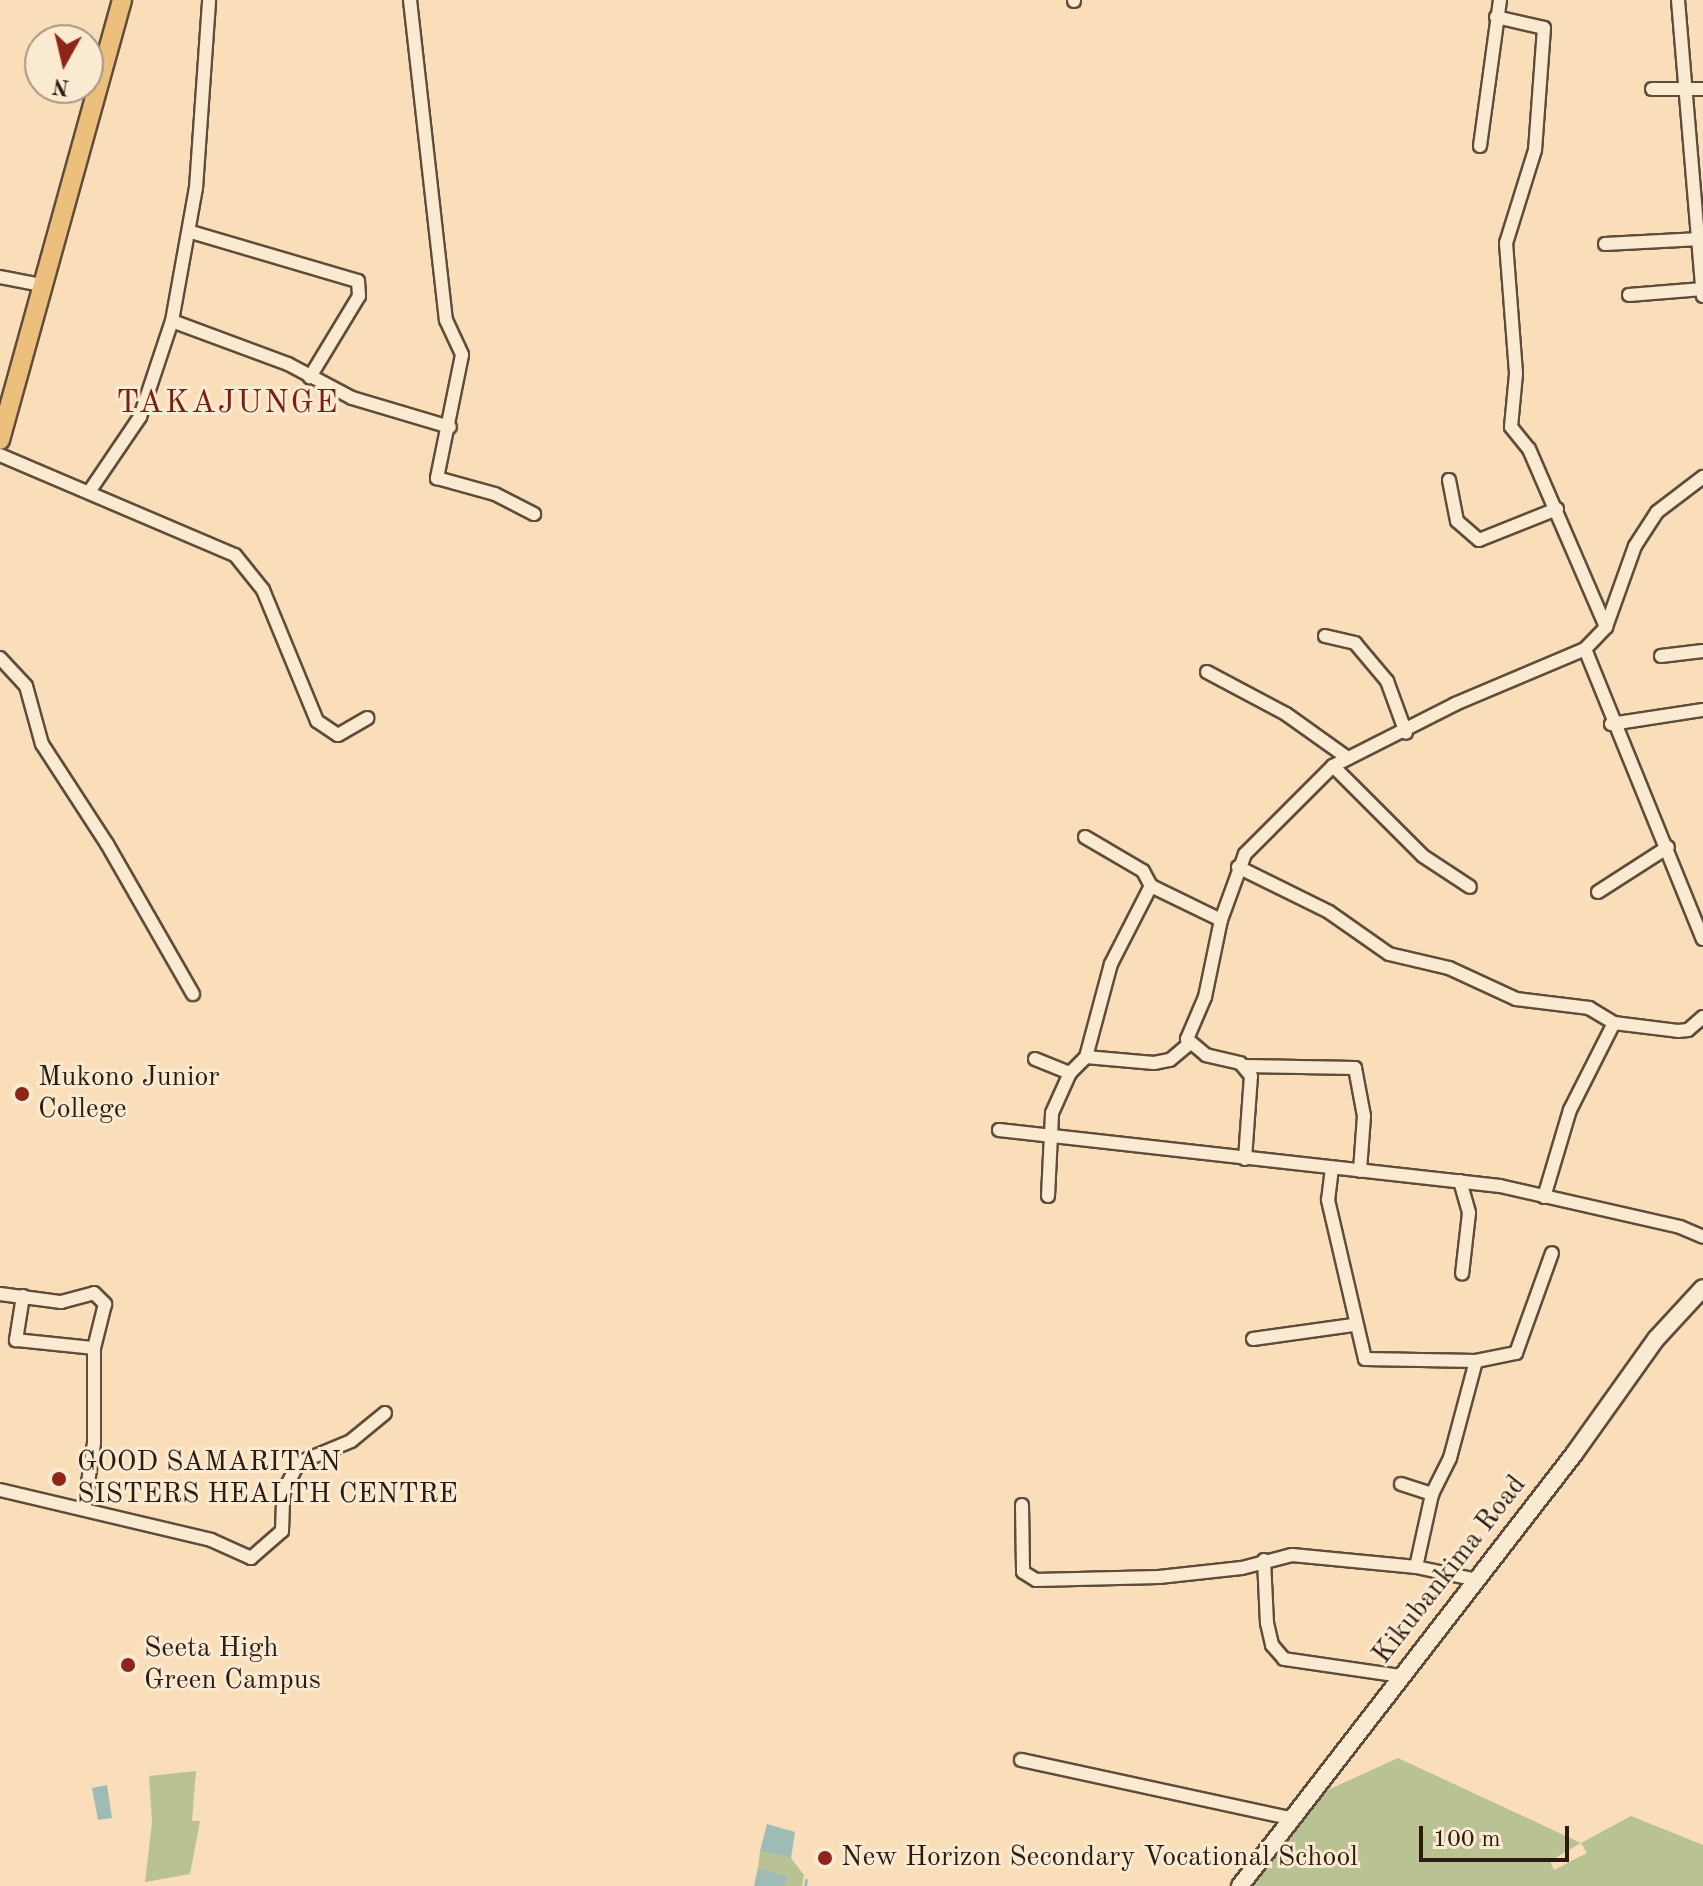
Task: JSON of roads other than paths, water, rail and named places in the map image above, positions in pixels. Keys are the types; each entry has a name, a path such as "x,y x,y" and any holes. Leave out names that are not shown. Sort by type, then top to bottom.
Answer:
{"main road":[{"path":"1,429 122,0"}],"street":[{"path":"89,492 140,417 172,321 191,232 209,0"},
{"path":"410,0 446,320 462,355 450,427 437,478 495,494 534,514"},
{"path":"1480,146 1500,0"},
{"path":"1678,0 1703,296"},
{"path":"1496,17 1544,28 1535,150 1506,243 1516,374 1511,427 1529,449 1606,627"},
{"path":"1652,89 1703,89"},
{"path":"191,232 358,281 359,296 310,377"},
{"path":"1605,244 1699,239"},
{"path":"0,277 41,285"},
{"path":"1629,295 1702,289"},
{"path":"172,321 275,358 352,398 450,427"},
{"path":"0,455 235,555 263,590 317,721 338,735 368,718"},
{"path":"1086,1057 1154,1063 1170,1060 1189,1044 1238,867 1256,839 1333,766 1406,733 1455,704 1585,649 1606,627 1635,546 1657,512 1703,477"},
{"path":"1449,480 1457,521 1479,540 1557,509"},
{"path":"1325,636 1355,643 1379,671 1406,733"},
{"path":"1585,649 1607,696 1611,724 1668,847 1703,939"},
{"path":"1661,656 1703,651"},
{"path":"0,658 26,686 42,744 107,844 193,994"},
{"path":"1207,672 1286,714 1348,758"},
{"path":"1611,724 1703,710"},
{"path":"1333,766 1423,856 1470,887"},
{"path":"1085,837 1143,871 1151,886 1221,920"},
{"path":"1598,892 1668,847"},
{"path":"1238,867 1329,912 1389,954 1449,968 1516,999 1589,1008 1614,1023 1678,1031 1688,1030 1703,1017"},
{"path":"1048,1196 1052,1113 1070,1073 1086,1057 1111,964 1151,886"},
{"path":"1544,1197 1570,1110 1614,1023"},
{"path":"1189,1044 1245,1066 1355,1068 1364,1116 1360,1171"},
{"path":"1035,1059 1070,1073"},
{"path":"1245,1066 1252,1085 1243,1138 1245,1159"},
{"path":"999,1130 1460,1181 1680,1227 1703,1237"},
{"path":"1332,1168 1328,1200 1353,1325 1365,1359 1476,1361 1516,1353 1552,1253"},
{"path":"1460,1181 1469,1213 1469,1246 1462,1274"},
{"name":"Kikubankima Road","path":"1240,1886 1477,1580 1656,1339 1703,1288"},
{"path":"0,1294 61,1302 94,1293 105,1304 105,1316 94,1348 94,1443 84,1509"},
{"path":"23,1296 16,1340 94,1348"},
{"path":"1253,1339 1353,1325"},
{"path":"1416,1567 1432,1494 1450,1458 1476,1361"},
{"path":"0,1490 211,1540 251,1558 282,1531 283,1493 298,1463 351,1441 385,1413"},
{"path":"1401,1484 1432,1494"},
{"path":"1022,1505 1023,1572 1036,1580 1159,1577 1242,1568 1292,1555 1416,1567 1477,1580"},
{"path":"1264,1560 1267,1623 1272,1645 1284,1659 1401,1676"},
{"path":"1021,1760 1290,1818"}],"water":[{"path":"107,1785 112,1818 98,1820 92,1788"},
{"path":"767,1824 795,1832 791,1858 760,1851"},
{"path":"758,1868 787,1876 785,1886 754,1886"}],"waterway":[{"path":"805,1886 806,1880"}],"place":[{"name":"Mukono Junior College","path":"22,1094"},
{"name":"GOOD SAMARITAN SISTERS HEALTH CENTRE","path":"59,1479"},
{"name":"Seeta High Green Campus","path":"128,1665"},
{"name":"New Horizon Secondary Vocational School","path":"825,1858"}],"district":[{"name":"TAKAJUNGE","path":"228,404"}]}
